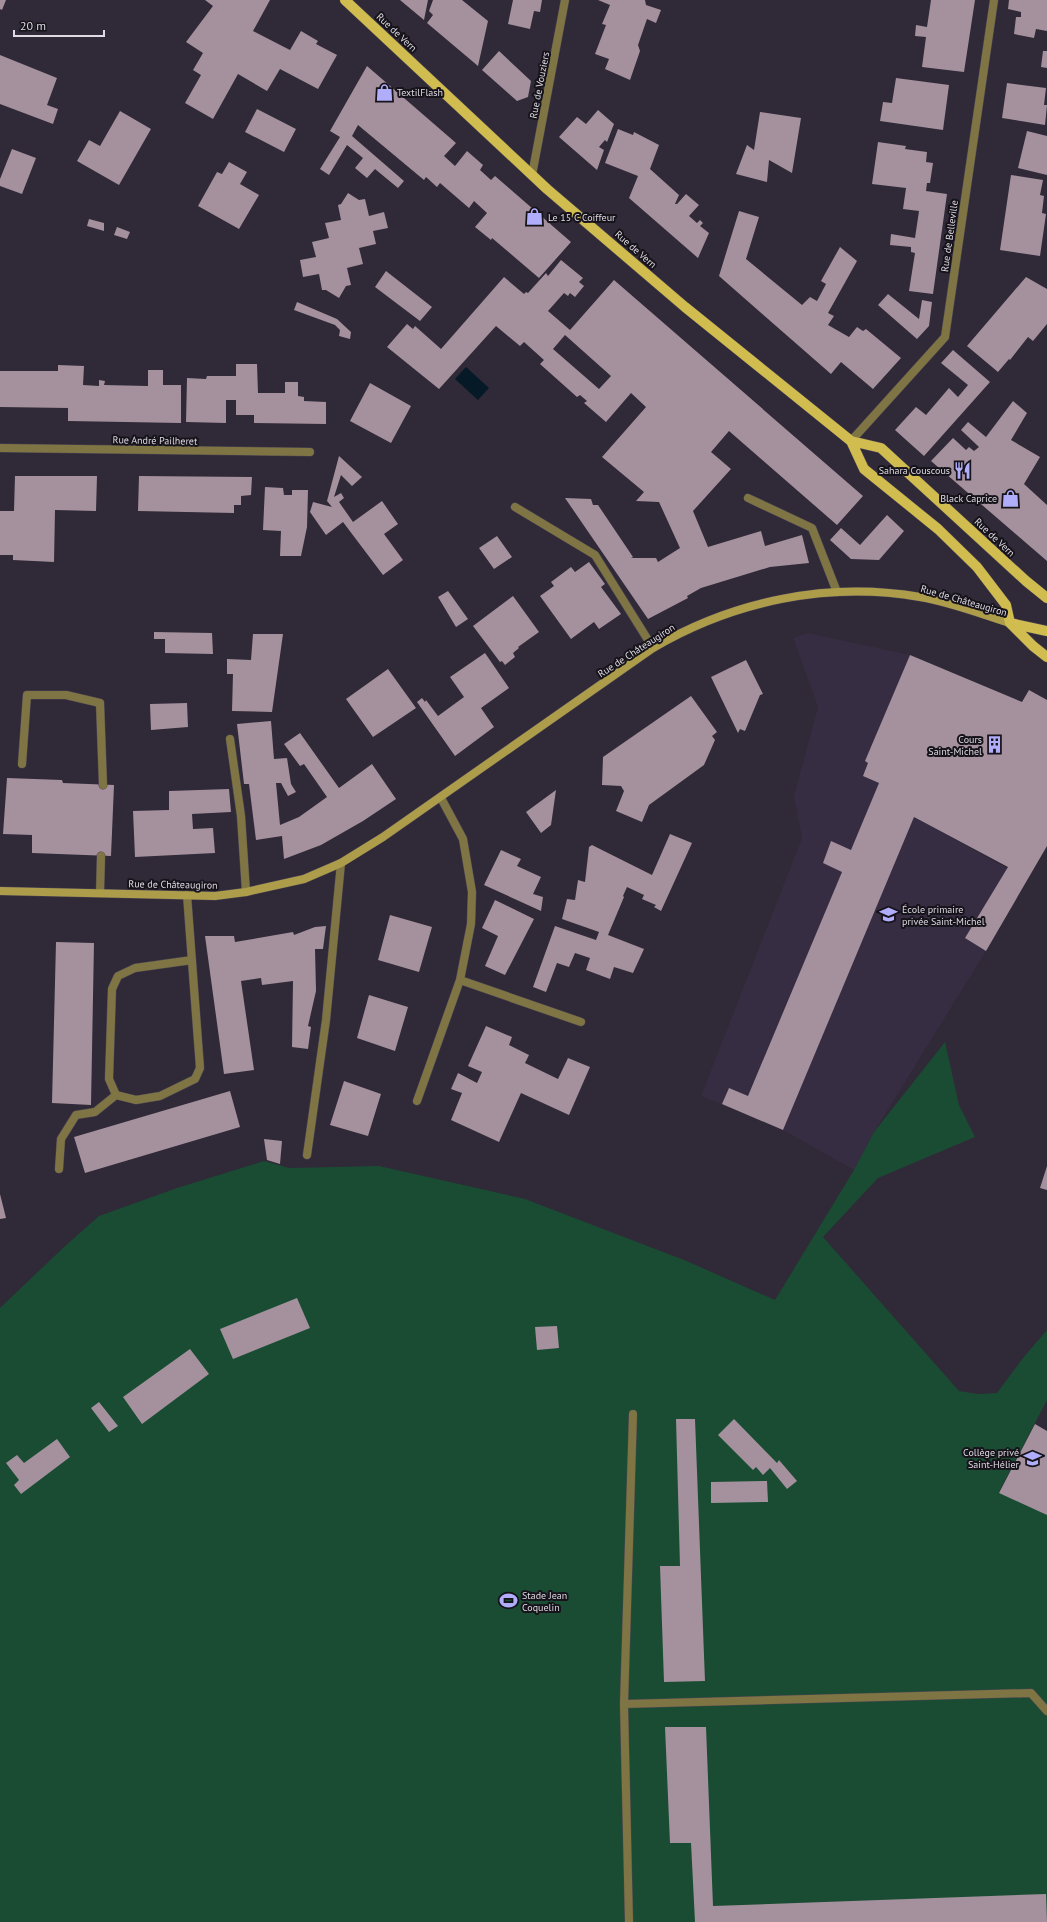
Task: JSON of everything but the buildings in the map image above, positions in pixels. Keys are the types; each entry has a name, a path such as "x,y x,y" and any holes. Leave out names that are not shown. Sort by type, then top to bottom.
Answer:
{"main road":[{"name":"Rue de Vern","path":"345,0 532,174 685,307 850,441 864,469 938,528 977,567 1006,605 1010,623"},
{"name":"Rue de Vern","path":"850,441 881,448 1026,581 1047,598"},
{"name":"Rue de Châteaugiron","path":"0,891 215,896 246,892 304,879 341,863 441,798 653,648 682,632 728,613 762,603 797,596 865,591 921,597 1010,623"},
{"path":"1010,623 1047,631"},
{"path":"1010,623 1033,646 1047,657"}],"street":[{"name":"Rue de Vouziers","path":"532,174 565,0"},
{"name":"Rue de Belleville","path":"850,441 944,337 994,0"},
{"name":"Rue André Pailheret","path":"0,448 310,452"},
{"path":"748,498 812,528 837,592"},
{"path":"515,507 595,555 653,648"},
{"path":"22,764 27,695 66,695 100,703 103,785"},
{"path":"230,738 241,816 246,892"},
{"path":"417,1101 460,980 471,924 472,892 463,839 441,798"},
{"path":"100,893 101,856"},
{"path":"306,1156 326,1020 341,863"},
{"path":"116,1095 136,1100 160,1096 195,1079 200,1068 188,895"},
{"path":"116,1095 109,1079 112,989 118,976 134,968 192,960"},
{"path":"460,980 581,1022"},
{"path":"59,1169 61,1139 76,1115 95,1112 116,1095"},
{"path":"629,1922 624,1704 634,1414"},
{"path":"624,1704 1031,1693 1047,1712"}],"shaded area":[{"name":"École primaire privée Saint-Michel","path":"808,633 910,655 914,817 1026,879 986,951 874,1132 854,1170 783,1130 701,1096 802,838 794,796 818,707 793,638"}],"green space":[{"name":"Stade Jean Coquelin","path":"945,1042 959,1105 975,1137 878,1178 823,1237 959,1391 978,1394 997,1393 1023,1358 1047,1330 1047,1400 999,1492 1047,1514 1047,1922 0,1922 0,1308 64,1247 99,1216 177,1188 264,1161 289,1168 379,1166 525,1199 684,1260 775,1300 854,1170 874,1132"}],"water":[{"path":"466,367 489,388 478,400 455,379"}],"place":[{"name":"TextilFlash","path":"384,92"},
{"name":"Le 15 C Coiffeur","path":"535,217"},
{"name":"Sahara Couscous","path":"963,470"},
{"name":"Black Caprice","path":"1010,498"},
{"name":"Cours Saint-Michel","path":"995,745"},
{"name":"École primaire privée Saint-Michel","path":"889,915"},
{"name":"Collège privé Saint-Hélier","path":"1032,1458"},
{"name":"Stade Jean Coquelin","path":"509,1601"}]}
